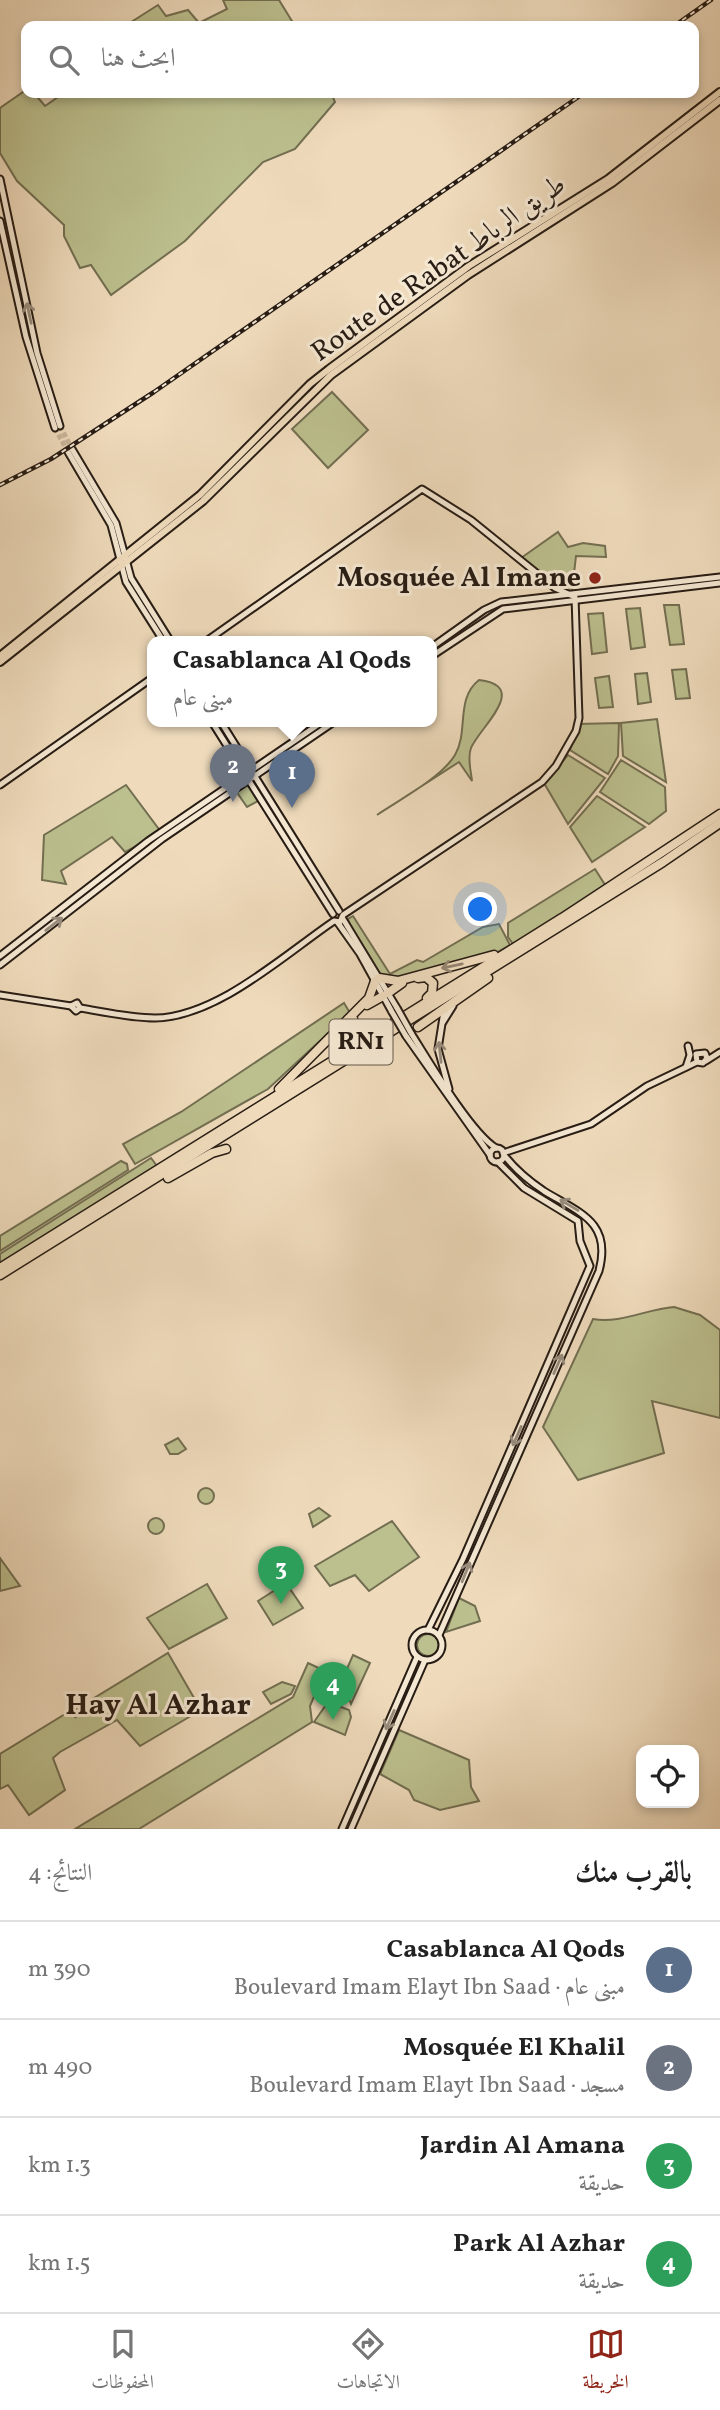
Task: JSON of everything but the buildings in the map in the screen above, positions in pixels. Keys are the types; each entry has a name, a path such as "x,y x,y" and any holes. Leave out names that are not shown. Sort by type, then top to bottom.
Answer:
{"highway":[{"name":"RN1","path":"0,1268 661,855 720,814"},
{"name":"RN1","path":"0,1275 663,862 720,822"},
{"path":"246,1114 284,1085 369,998 377,979 398,981 480,960 516,946"},
{"path":"418,1027 507,966 510,958"},
{"path":"365,1040 350,1037 348,1026 369,1002 386,995 396,986 426,977 433,983 434,988 417,1007"},
{"path":"116,1205 212,1153 226,1149"}],"main road":[{"name":"Route de Rabat طريق الرباط","path":"0,662 123,563 200,495 310,384 464,270 608,179 720,92"},
{"name":"Route de Rabat طريق الرباط","path":"0,656 203,501 331,375 468,275 612,183 720,100"}],"street":[{"path":"0,179 40,374"},
{"path":"0,221 40,374 57,427"},
{"path":"70,451 111,525 128,587 160,636"},
{"path":"0,995 71,1006 77,1003 80,1008 155,1018 197,1010 219,1000 338,917 542,782 561,758 576,731 579,687 575,602 571,595 555,588 471,520 422,489 214,636"},
{"path":"123,563 167,636"},
{"path":"437,643 493,604 720,577"},
{"path":"437,652 494,612 720,583"},
{"path":"555,588 558,596 574,613"},
{"path":"0,785 147,682"},
{"path":"215,727 249,775 377,979 408,1035 490,1155 524,1188 575,1219 580,1227 580,1241 590,1261 589,1269 466,1552 428,1630"},
{"path":"224,727 249,775"},
{"path":"0,965 162,839 315,727"},
{"path":"0,956 91,885 249,775 326,727"},
{"path":"91,885 96,891"},
{"path":"441,1024 453,1006"},
{"path":"444,1012 439,1057 450,1092"},
{"path":"408,1035 486,1141 526,1178 592,1222 603,1245 599,1271 439,1635"},
{"path":"686,1067 690,1059 688,1046"},
{"path":"498,1162 503,1154 592,1124 647,1086 697,1062 706,1061 720,1051"},
{"path":"697,1062 697,1053 720,1051"},
{"path":"705,1053 706,1061"},
{"path":"490,1155 496,1148"},
{"path":"580,1227 584,1222 592,1222"},
{"path":"351,1829 425,1660 441,1653 443,1644 439,1635 428,1630 418,1632 412,1640 413,1652 425,1660"},
{"path":"342,1829 417,1657"}],"green space":[{"path":"223,0 279,0 292,21 203,21 227,9"},
{"path":"158,5 166,16 188,10 197,21 133,21"},
{"path":"21,93 21,98 38,98 45,106 57,98 333,98 335,102 295,149 263,162 185,241 111,295 91,265 80,268 64,236 64,225 17,181 0,153 0,108"},
{"path":"332,392 368,430 328,468 292,429"},
{"path":"558,532 568,547 583,543 605,546 606,557 576,556 572,591 558,590 521,558"},
{"path":"664,605 679,605 684,644 670,645"},
{"path":"640,608 645,647 631,649 626,609"},
{"path":"603,613 607,652 592,654 588,614"},
{"path":"686,669 690,698 676,699 672,670"},
{"path":"647,673 651,702 638,704 635,674"},
{"path":"609,676 613,707 599,708 595,678"},
{"path":"479,680 494,684 501,690 501,699 498,709 471,748 469,760 472,781 459,762 421,787 449,764 455,755 459,746 467,696 472,688"},
{"path":"657,719 666,782 623,756 621,723"},
{"path":"619,723 618,756 608,774 570,750 578,724"},
{"path":"568,755 605,778 568,824 544,783"},
{"path":"621,760 665,787 666,811 649,824 600,792"},
{"path":"248,784 258,801 247,807 236,791"},
{"path":"126,785 161,832 125,852 112,837 61,871 66,884 42,880 44,835"},
{"path":"597,796 645,827 592,862 570,827"},
{"path":"595,869 607,888 513,944 508,937 508,923"},
{"path":"353,916 390,974 417,960 423,962 483,927 499,924 510,945 494,954 395,983 382,979 351,931 348,919"},
{"path":"344,1003 350,1013 268,1089 135,1164 123,1144 181,1112"},
{"path":"151,1158 157,1166 0,1266 0,1254"},
{"path":"121,1161 127,1164 128,1170 0,1251 0,1236"},
{"path":"674,1307 700,1315 720,1330 720,1418 652,1401 664,1453 578,1480 543,1427 593,1319 613,1320"},
{"path":"178,1438 186,1449 178,1454 170,1454 165,1445"},
{"path":"203,1488 209,1488 214,1496 212,1502 203,1504 198,1499 198,1493"},
{"path":"319,1508 330,1516 313,1527 309,1514"},
{"path":"153,1518 159,1518 164,1526 162,1532 153,1534 148,1529 148,1523"},
{"path":"392,1521 419,1557 369,1591 355,1575 330,1586 315,1566"},
{"path":"0,1558 20,1586 0,1591"},
{"path":"286,1583 303,1608 273,1625 258,1601"},
{"path":"207,1584 227,1618 169,1649 147,1618"},
{"path":"459,1598 475,1606 480,1621 446,1632"},
{"path":"428,1634 436,1637 439,1645 436,1653 428,1656 420,1653 417,1645 420,1637"},
{"path":"168,1653 201,1710 140,1746 117,1720 60,1752 53,1758 65,1790 29,1815 8,1785 0,1789 0,1754 70,1711 76,1718 73,1711"},
{"path":"353,1655 370,1663 351,1704 342,1680"},
{"path":"308,1663 325,1671 310,1706 312,1722 139,1829 75,1829 293,1697"},
{"path":"282,1682 295,1686 291,1694 271,1704 263,1692"},
{"path":"328,1702 349,1710 351,1717 345,1735 314,1722"},
{"path":"399,1730 469,1760 471,1787 479,1801 440,1810 414,1800 409,1790 380,1774"}],"tunnel":[{"path":"60,426 72,449"},
{"path":"55,428 68,452"}],"railway":[{"path":"681,21 711,0"},
{"path":"0,485 51,459 154,392 577,98"}],"place":[{"name":"Mosquée Al Imane","path":"595,578"},
{"name":"Mosquée El Khalil","path":"233,802"},
{"name":"Casablanca Al Qods","path":"292,808"},
{"name":"Jardin Al Amana","path":"281,1604"},
{"name":"Park Al Azhar","path":"333,1720"}],"district":[{"name":"Hay Al Azhar","path":"158,1706"}]}
